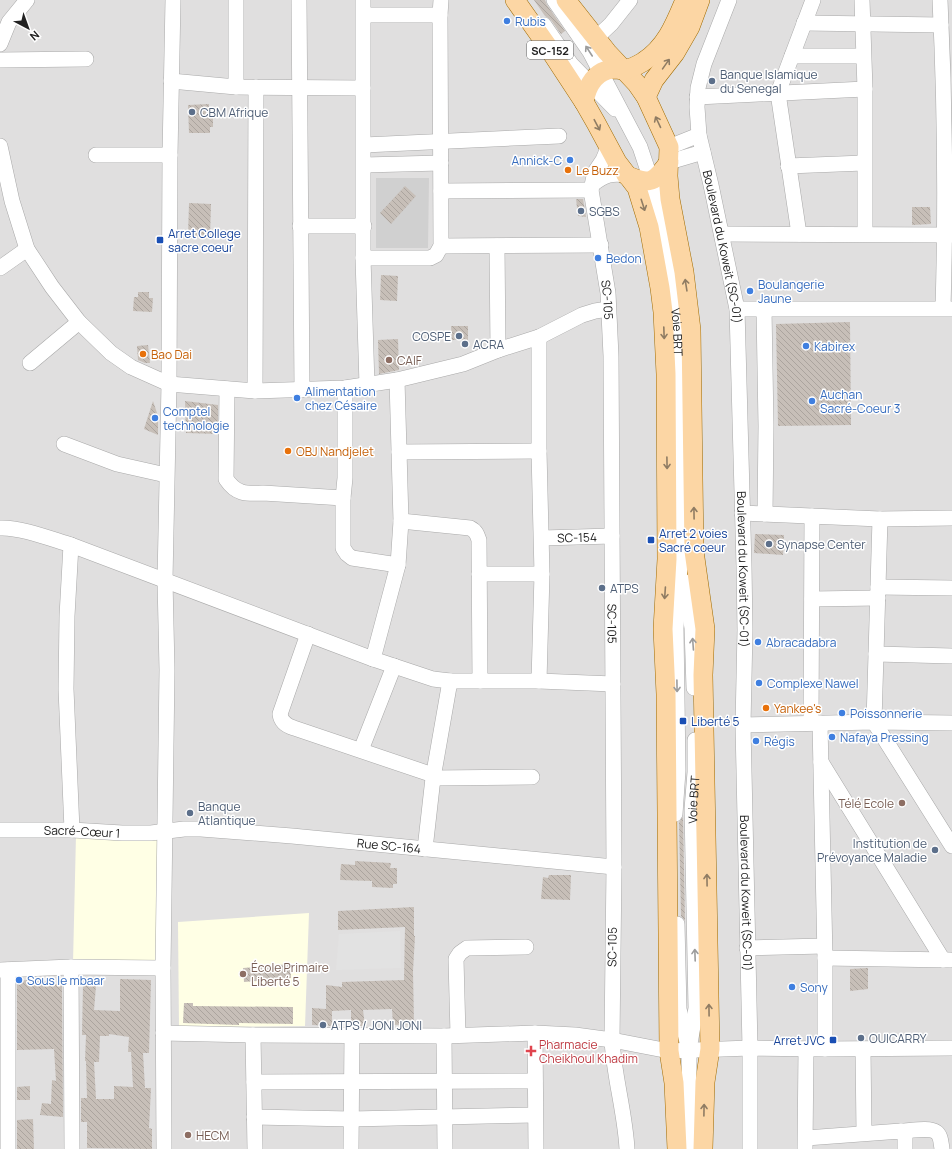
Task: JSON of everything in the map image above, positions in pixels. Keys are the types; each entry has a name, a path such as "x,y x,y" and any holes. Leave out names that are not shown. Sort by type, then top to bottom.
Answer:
{"main road":[{"name":"SC-152","path":"515,0 584,102 608,148"},
{"path":"584,102 586,90 596,78 613,69 624,70 642,63 664,44 676,24 686,0"},
{"path":"646,97 654,80 674,53 690,27 700,0"},
{"path":"564,1 637,84 646,97 669,155 668,176 670,199 684,272 691,330 694,551 705,629 703,675 710,1049 705,1082 703,1149"},
{"path":"608,148 636,188 649,227 664,319 668,559 662,628 666,694 669,1051 674,1083 677,1149"},
{"path":"626,175 638,180 655,179 661,173 669,155"}],"street":[{"path":"0,44 9,22 27,0"},
{"path":"164,1149 163,968 167,670 165,580 169,384 170,155 173,0"},
{"path":"236,0 236,87"},
{"path":"298,0 302,390"},
{"name":"Voie BRT","path":"527,0 572,64 596,78"},
{"path":"596,38 611,24 630,0"},
{"name":"Boulevard du Koweit (SC-01)","path":"729,0 704,64 697,97 699,135 722,234 737,309 745,630 743,725 750,1048 750,1149"},
{"path":"799,234 778,93 813,0"},
{"path":"862,0 865,89 865,234"},
{"path":"737,309 948,308 948,80 941,25 940,0"},
{"name":"Voie BRT","path":"564,1 590,52 596,78 627,122 640,147 651,180 666,247 678,324 681,550 676,628 678,771 675,809 679,1009 689,1050 689,1149"},
{"path":"364,258 430,258 436,255 441,246 440,7 364,8 364,258 368,384"},
{"path":"804,23 941,25"},
{"path":"792,56 863,56"},
{"path":"0,60 86,59"},
{"path":"171,81 236,87 364,88"},
{"path":"256,87 256,391"},
{"path":"697,97 865,89"},
{"path":"669,155 699,135"},
{"path":"364,145 559,136"},
{"path":"0,146 12,201 27,249 52,287 79,322 111,353 131,367 169,384 256,391 345,388 397,380 463,364 498,350 539,337 582,315 608,309"},
{"name":"SC-105","path":"608,148 603,160 595,172 592,187 608,293 611,356 614,867 612,1040 613,1064 622,1105 627,1149"},
{"path":"669,155 703,152"},
{"path":"96,155 170,155"},
{"path":"364,165 440,163"},
{"path":"788,166 864,163"},
{"path":"440,191 592,187 603,176 616,173 626,175"},
{"path":"300,226 364,226"},
{"path":"722,234 949,235"},
{"path":"441,246 600,244"},
{"path":"497,246 498,350"},
{"path":"0,268 27,249"},
{"path":"764,309 766,426 765,514"},
{"path":"30,363 79,322"},
{"path":"539,337 539,451 542,538 540,681"},
{"path":"373,659 398,565 401,521 397,380"},
{"path":"345,388 343,548 352,558 398,565"},
{"path":"227,389 226,479 234,489 240,492 250,493 343,498"},
{"path":"64,444 116,464 166,475"},
{"path":"399,452 539,451"},
{"path":"742,513 880,519 952,518"},
{"path":"812,516 812,599 815,723 820,761 825,1049"},
{"path":"880,519 874,722 952,846"},
{"path":"401,521 470,528 477,534 479,540 480,681"},
{"path":"0,528 35,534 71,545 427,678 450,681 540,681 613,684"},
{"name":"SC-154","path":"542,538 612,536"},
{"path":"71,545 67,616 66,688 72,830"},
{"path":"479,574 542,574"},
{"path":"812,599 878,592 952,588"},
{"path":"308,634 280,714 282,721 294,728 362,750 433,776 532,777"},
{"path":"876,654 952,656"},
{"path":"362,750 394,666"},
{"path":"426,849 433,776 450,681"},
{"path":"743,725 874,722 952,723"},
{"path":"820,761 947,960"},
{"name":"Rue SC-164","path":"164,830 201,829 292,836 614,867"},
{"name":"Sacré-Cœur 1","path":"0,830 72,830 122,833 164,830"},
{"path":"445,1149 444,1081 451,1036 456,959 466,948 526,947"},
{"path":"747,948 947,960"},
{"path":"8,1149 4,1119 4,970 71,967 163,968"},
{"path":"71,967 72,1149"},
{"path":"163,1033 451,1036 535,1033 575,1035 612,1040 669,1051 750,1048 952,1048"},
{"path":"535,1033 536,1149"},
{"path":"253,1035 254,1149"},
{"path":"351,1149 352,1035"},
{"path":"806,1049 806,1143 864,1133 931,1130 937,1132 941,1139 942,1149"},
{"path":"864,1049 864,1133"},
{"path":"254,1082 535,1081"},
{"path":"254,1117 351,1119 535,1115"},
{"path":"901,1131 904,1132 905,1136 905,1149"}],"shaded area":[{"path":"0,0 952,0 952,1149 0,1149"},
{"path":"376,178 429,178 428,248 376,248"},
{"path":"76,835 159,836 156,964 73,963"},
{"name":"École Primaire Liberté 5","path":"309,913 305,1026 179,1027 178,922"},
{"path":"400,931 401,968 336,970 339,934"}],"building":[{"path":"534,0 545,0 565,31 561,34 551,20 545,16"},
{"path":"209,104 209,108 213,108 213,127 210,127 210,133 189,133 188,105"},
{"path":"405,186 416,196 391,224 380,213"},
{"path":"576,199 583,199 586,217 578,216"},
{"path":"189,203 211,204 210,237 188,236"},
{"path":"912,207 930,207 931,224 912,225"},
{"path":"381,275 398,276 397,301 380,300"},
{"path":"138,292 149,292 149,298 153,298 152,312 133,311 134,297 138,297"},
{"path":"850,322 851,425 778,426 776,324"},
{"path":"451,326 468,326 468,340 452,340"},
{"path":"398,339 399,370 379,374 378,340"},
{"path":"148,345 150,363 145,363 138,360 137,346"},
{"path":"153,401 158,416 158,435 144,429"},
{"path":"185,401 218,405 218,434 186,433"},
{"path":"755,534 784,535 783,555 754,553"},
{"path":"683,817 685,921 681,916 679,822"},
{"path":"355,861 391,863 390,868 397,868 397,884 393,884 393,888 372,887 372,881 340,880 341,864 355,865"},
{"path":"549,875 571,875 570,900 541,899 543,877 548,878"},
{"path":"414,907 414,1024 393,1025 392,1009 363,1010 365,1026 351,1026 351,1010 332,1011 332,1026 312,1025 312,1008 326,1009 326,985 342,987 342,982 404,980 405,927 338,930 338,911"},
{"path":"290,964 291,978 244,982 243,968"},
{"path":"868,968 868,989 850,991 850,969"},
{"path":"120,979 151,980 149,1053 143,1053 145,1088 151,1088 149,1128 152,1129 152,1149 87,1148 87,1122 81,1122 81,1098 87,1098 85,1061 86,1035 82,1035 83,985 96,986 94,1010 120,1011","holes":["109,1034 129,1037 128,1052 131,1052 133,1087 114,1086 114,1099 96,1099 94,1062 99,1062 100,1036 109,1036"]},
{"path":"17,980 51,981 51,984 62,984 63,1117 40,1115 42,1103 51,1104 52,1080 56,1081 54,1049 17,1050"},
{"path":"184,1003 193,1003 193,1006 293,1007 293,1024 239,1023 239,1025 183,1023"},
{"path":"30,1086 30,1100 17,1100 17,1087"},
{"path":"33,1119 34,1149 17,1149 17,1120"}],"place":[{"name":"Rubis","path":"507,21"},
{"name":"Banque Islamique du Senegal","path":"712,81"},
{"name":"CBM Afrique","path":"192,112"},
{"name":"Annick-C","path":"570,160"},
{"name":"Le Buzz","path":"568,170"},
{"name":"SGBS","path":"581,211"},
{"name":"Arret College sacre coeur","path":"160,240"},
{"name":"Bedon","path":"598,258"},
{"name":"Boulangerie Jaune","path":"750,291"},
{"name":"COSPE","path":"459,336"},
{"name":"ACRA","path":"465,344"},
{"name":"Kabirex","path":"806,346"},
{"name":"Bao Dai","path":"143,354"},
{"name":"CAIF","path":"389,360"},
{"name":"Alimentation chez Césaire","path":"297,398"},
{"name":"Auchan Sacré-Coeur 3","path":"812,401"},
{"name":"Comptel technologie","path":"155,418"},
{"name":"OBJ Nandjelet","path":"288,451"},
{"name":"Arret 2 voies Sacré coeur","path":"651,540"},
{"name":"Synapse Center","path":"769,544"},
{"name":"ATPS","path":"602,588"},
{"name":"Abracadabra","path":"758,642"},
{"name":"Complexe Nawel","path":"759,683"},
{"name":"Yankee's","path":"766,708"},
{"name":"Poissonnerie","path":"842,713"},
{"name":"Liberté 5","path":"683,721"},
{"name":"Nafaya Pressing","path":"832,737"},
{"name":"Régis","path":"756,741"},
{"name":"Télé Ecole","path":"902,803"},
{"name":"Banque Atlantique","path":"190,813"},
{"name":"Institution de Prévoyance Maladie","path":"935,850"},
{"name":"École Primaire Liberté 5","path":"243,974"},
{"name":"Sous le mbaar","path":"19,980"},
{"name":"Sony","path":"792,987"},
{"name":"ATPS / JONI JONI","path":"323,1025"},
{"name":"OUICARRY","path":"861,1038"},
{"name":"Arret JVC","path":"833,1040"},
{"name":"Pharmacie Cheikhoul Khadim","path":"531,1051"},
{"name":"HECM","path":"188,1135"}]}
